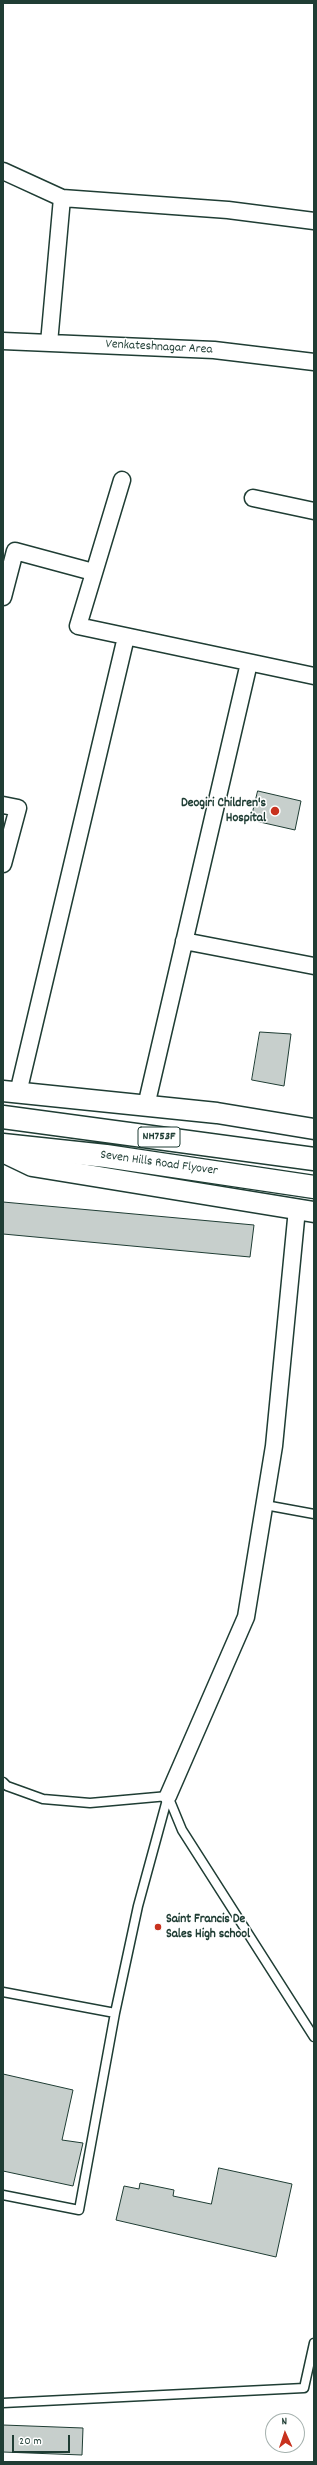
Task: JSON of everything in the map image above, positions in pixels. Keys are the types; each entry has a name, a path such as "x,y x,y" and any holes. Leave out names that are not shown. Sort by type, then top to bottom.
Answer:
{"highway":[{"name":"Seven Hills Road Flyover","path":"3,1117 314,1159"},
{"name":"Seven Hills Road Flyover","path":"3,1145 106,1156 314,1187"}],"street":[{"path":"3,171 62,198 228,210 314,221"},
{"path":"48,343 62,198"},
{"name":"Venkateshnagar Area","path":"3,341 214,350 314,362"},
{"path":"122,480 93,572 78,626 314,676"},
{"path":"253,498 314,512"},
{"path":"3,597 15,551 93,572"},
{"path":"126,637 11,1092 218,1113 314,1129"},
{"path":"146,1106 249,662"},
{"path":"3,806 18,808 3,864"},
{"path":"184,941 314,966"},
{"path":"3,1152 32,1166 305,1210 274,1446 246,1617 168,1796"}],"lane":[{"path":"265,1505 314,1514"},
{"path":"3,1782 7,1786 43,1799 58,1801 90,1803 168,1796"},
{"path":"3,2195 79,2210 115,2013 138,1906 168,1796"},
{"path":"168,1796 182,1830 314,2037"},
{"path":"3,1992 115,2013"},
{"path":"3,2403 304,2388 314,2343"}],"building":[{"path":"258,791 301,801 295,830 251,820"},
{"path":"260,1032 291,1034 284,1086 252,1080"},
{"path":"3,1202 254,1225 250,1257 3,1234"},
{"path":"3,2074 73,2090 62,2140 83,2143 73,2186 3,2171"},
{"path":"219,2168 292,2184 276,2257 116,2220 124,2186 139,2189 140,2183 174,2190 173,2196 211,2204"},
{"path":"3,2425 83,2428 82,2455 3,2452"}],"place":[{"name":"Deogiri Children's Hospital","path":"275,811"},
{"name":"Saint Francis De Sales High school","path":"158,1927"}]}
